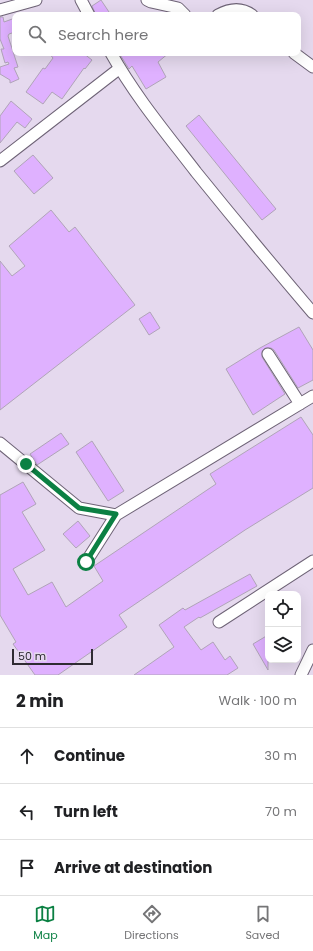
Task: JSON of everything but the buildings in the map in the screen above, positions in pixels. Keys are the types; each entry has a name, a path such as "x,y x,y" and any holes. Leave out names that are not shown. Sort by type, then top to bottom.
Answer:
{"street":[{"path":"0,10 36,0"},
{"path":"81,0 87,12"},
{"path":"147,0 178,8 182,12"},
{"path":"223,12 236,10 247,12"},
{"path":"113,56 156,120 253,242 313,312"},
{"path":"298,56 313,67"},
{"path":"0,161 120,68"},
{"path":"268,354 300,404"},
{"path":"86,562 116,514 313,396"},
{"path":"0,443 79,508 116,514"},
{"path":"219,622 313,561"},
{"path":"301,675 313,650"}],"route":[{"path":"26,464 79,508 116,514 86,562"}]}
